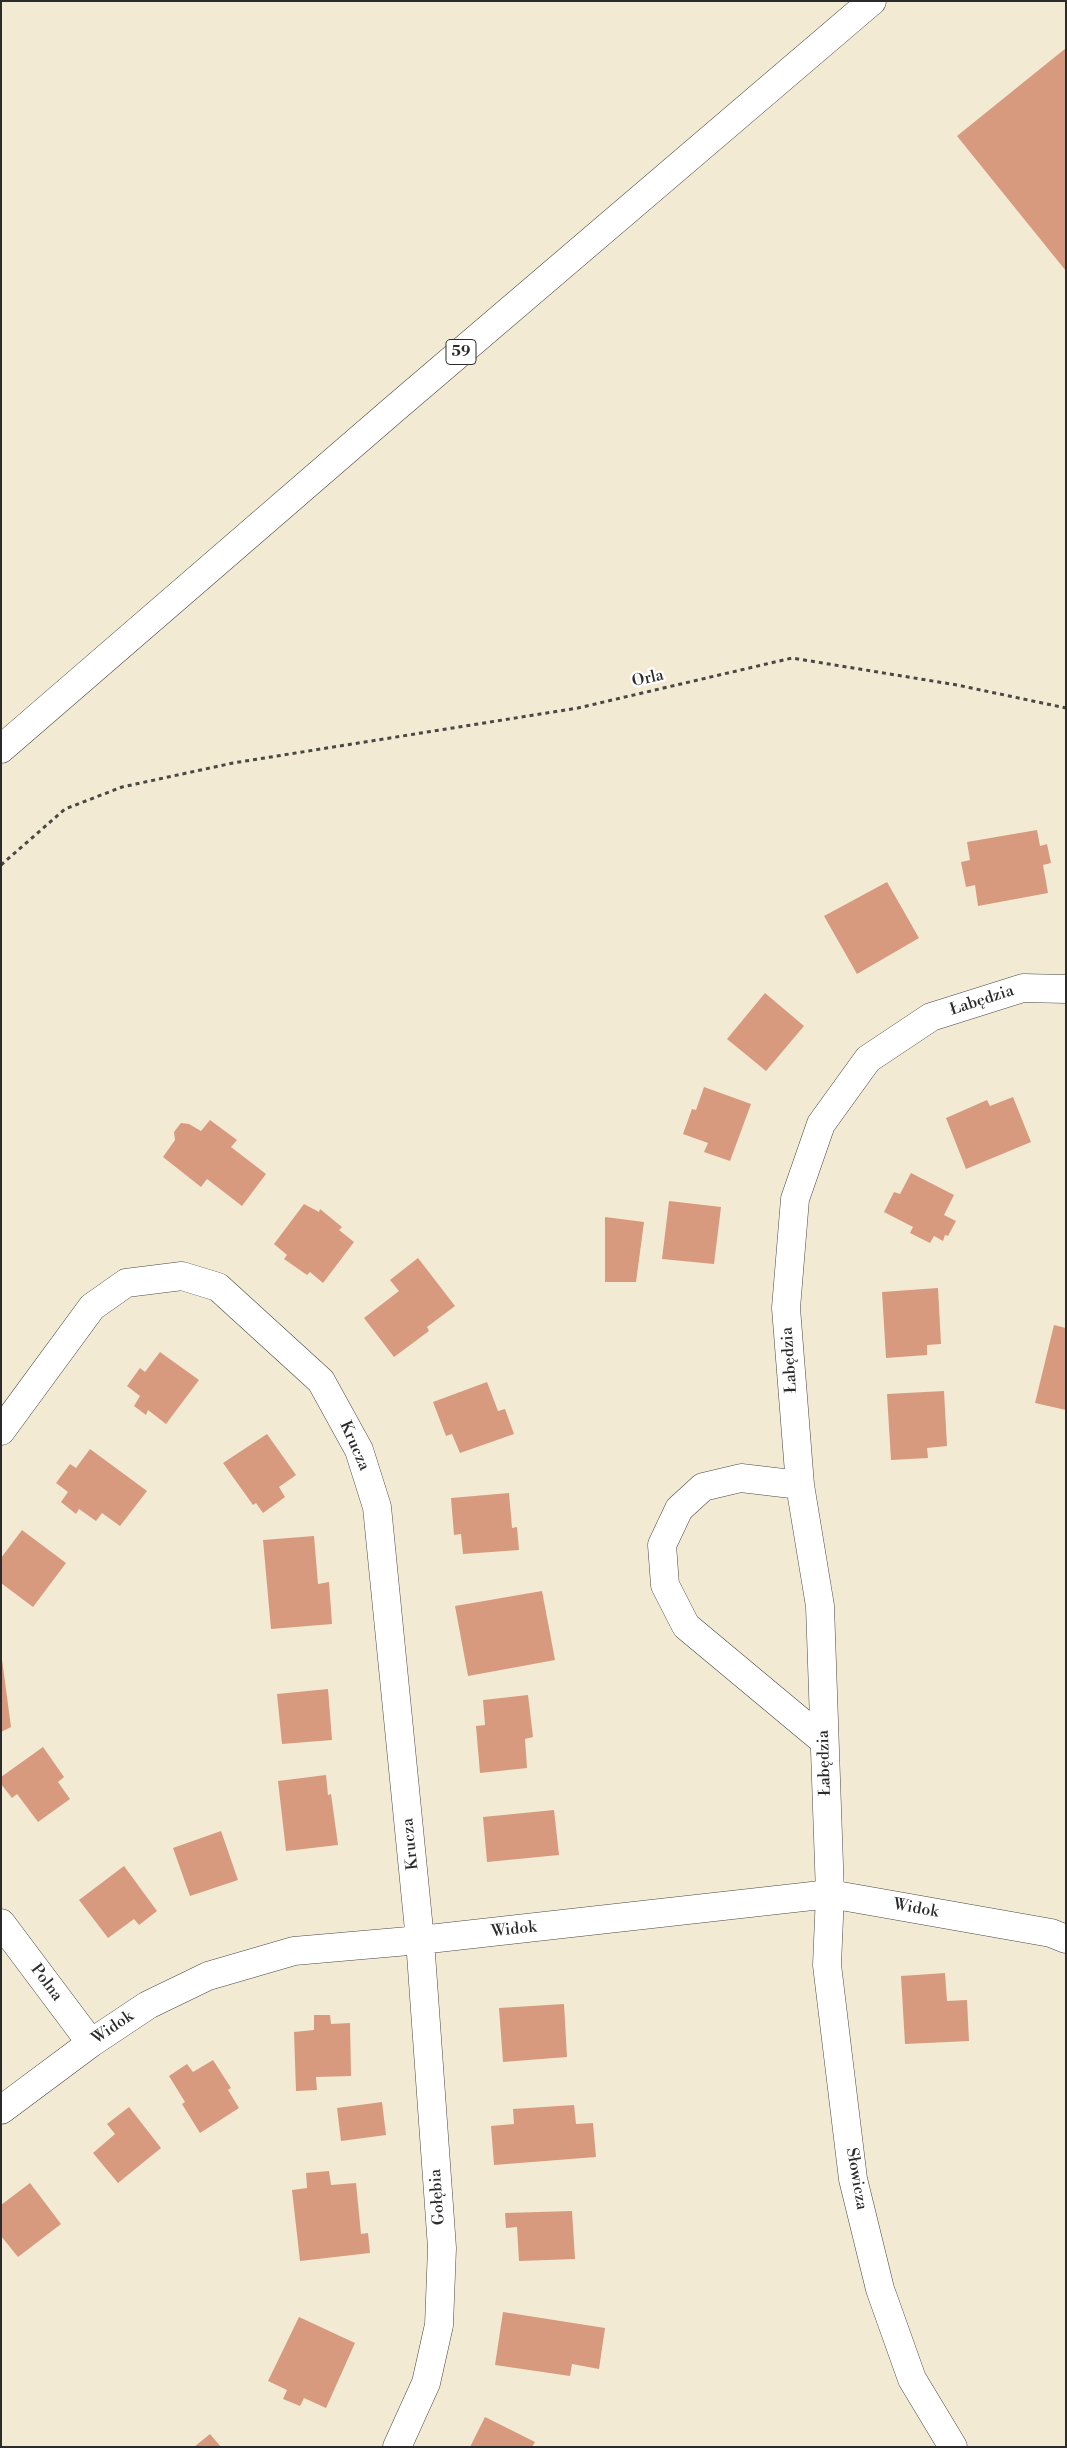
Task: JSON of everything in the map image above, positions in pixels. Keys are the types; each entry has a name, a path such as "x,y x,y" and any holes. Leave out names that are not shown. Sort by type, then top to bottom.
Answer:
{"street":[{"name":"59","path":"1,749 386,416 872,1"},
{"name":"Łabędzia","path":"830,1894 820,1606 800,1485 786,1308 795,1200 821,1124 868,1059 931,1017 1023,988 1066,989"},
{"name":"Krucza","path":"1,1431 92,1307 126,1283 182,1276 218,1287 321,1380 359,1450 377,1507 420,1940"},
{"path":"800,1485 741,1478 703,1487 679,1509 662,1545 665,1585 686,1626 824,1741"},
{"name":"Widok","path":"1,2110 91,2043 148,2005 208,1976 294,1951 420,1940 830,1894 1051,1933 1066,1939"},
{"name":"Słowicza","path":"830,1894 827,1964 853,2179 880,2289 912,2379 953,2447"},
{"name":"Polna","path":"1,1923 91,2043"},
{"name":"Gołębia","path":"397,2447 426,2383 439,2325 442,2248 420,1940"}],"path":[{"name":"Orla","path":"1,865 65,809 122,787 233,763 578,708 792,658 957,685 1066,708"}],"building":[{"path":"1066,48 1066,271 957,136"},
{"path":"1037,830 1040,846 1047,844 1051,863 1043,865 1048,893 978,906 975,885 966,887 961,862 970,860 967,842"},
{"path":"887,882 919,938 857,974 824,916"},
{"path":"765,993 804,1026 766,1071 727,1039"},
{"path":"704,1087 751,1104 730,1161 704,1152 708,1143 683,1134 692,1109 696,1110"},
{"path":"1013,1097 1031,1142 966,1169 946,1118 987,1100 990,1106"},
{"path":"210,1120 237,1140 231,1147 266,1174 242,1206 207,1179 201,1187 163,1157 175,1140 174,1132 181,1123 189,1124 201,1131"},
{"path":"911,1173 954,1195 944,1215 956,1221 948,1236 945,1235 943,1241 934,1236 930,1243 910,1233 913,1227 884,1212 894,1192 900,1194"},
{"path":"669,1201 721,1207 714,1264 662,1259"},
{"path":"304,1204 319,1212 320,1209 342,1227 339,1230 354,1242 323,1283 310,1272 307,1275 284,1259 287,1255 274,1244"},
{"path":"605,1217 644,1222 636,1282 605,1282"},
{"path":"418,1258 455,1306 427,1327 429,1331 394,1357 364,1318 399,1291 390,1280"},
{"path":"938,1288 941,1344 927,1345 927,1355 886,1358 882,1292"},
{"path":"1054,1325 1066,1328 1066,1410 1035,1403"},
{"path":"160,1352 199,1380 166,1424 148,1410 146,1415 134,1406 140,1396 127,1386 140,1368 145,1372"},
{"path":"487,1382 498,1411 505,1409 514,1434 460,1453 452,1434 446,1436 433,1402"},
{"path":"944,1391 947,1446 927,1448 928,1458 891,1460 887,1394"},
{"path":"267,1434 296,1475 279,1487 285,1497 263,1513 256,1503 253,1505 223,1463"},
{"path":"90,1449 147,1491 120,1526 102,1513 96,1521 79,1509 76,1514 61,1502 68,1492 56,1483 70,1464 76,1468"},
{"path":"509,1493 512,1528 517,1527 519,1550 463,1554 461,1534 454,1535 451,1498"},
{"path":"22,1530 66,1563 33,1607 1,1583 1,1558"},
{"path":"314,1536 318,1584 329,1582 332,1624 271,1629 263,1540"},
{"path":"542,1591 555,1660 468,1676 455,1606"},
{"path":"1,1652 11,1727 1,1732"},
{"path":"328,1689 332,1740 282,1744 277,1694"},
{"path":"528,1695 533,1737 525,1739 527,1768 480,1773 476,1726 485,1725 483,1700"},
{"path":"43,1747 64,1777 58,1782 70,1799 38,1822 17,1794 12,1798 1,1784 1,1777"},
{"path":"326,1775 328,1795 331,1794 338,1845 286,1851 278,1781"},
{"path":"554,1810 559,1855 487,1862 483,1817"},
{"path":"221,1831 238,1880 190,1896 173,1848"},
{"path":"124,1866 157,1911 139,1925 134,1919 108,1938 79,1900"},
{"path":"945,1973 947,2001 967,2000 969,2041 905,2044 901,1976"},
{"path":"564,2004 567,2057 503,2062 499,2008"},
{"path":"314,2015 330,2015 331,2024 350,2023 351,2076 316,2077 317,2090 296,2091 294,2032 314,2030"},
{"path":"213,2060 231,2088 228,2090 239,2108 200,2133 182,2104 185,2102 169,2076 187,2064 193,2072"},
{"path":"382,2102 386,2135 341,2141 337,2108"},
{"path":"574,2105 576,2124 593,2123 596,2157 494,2165 491,2126 514,2124 513,2109"},
{"path":"129,2107 161,2148 118,2183 93,2153 115,2134 107,2124"},
{"path":"329,2171 331,2185 356,2183 361,2234 368,2233 370,2253 300,2261 292,2190 307,2188 306,2173"},
{"path":"30,2183 61,2224 18,2257 1,2236 1,2205"},
{"path":"572,2211 575,2259 519,2261 517,2227 506,2228 505,2213"},
{"path":"503,2312 605,2328 599,2369 572,2364 570,2376 495,2365"},
{"path":"299,2317 355,2343 326,2408 304,2398 300,2406 283,2399 287,2390 268,2381"},
{"path":"485,2417 535,2442 532,2447 470,2447"},
{"path":"210,2434 221,2447 194,2447"}]}
